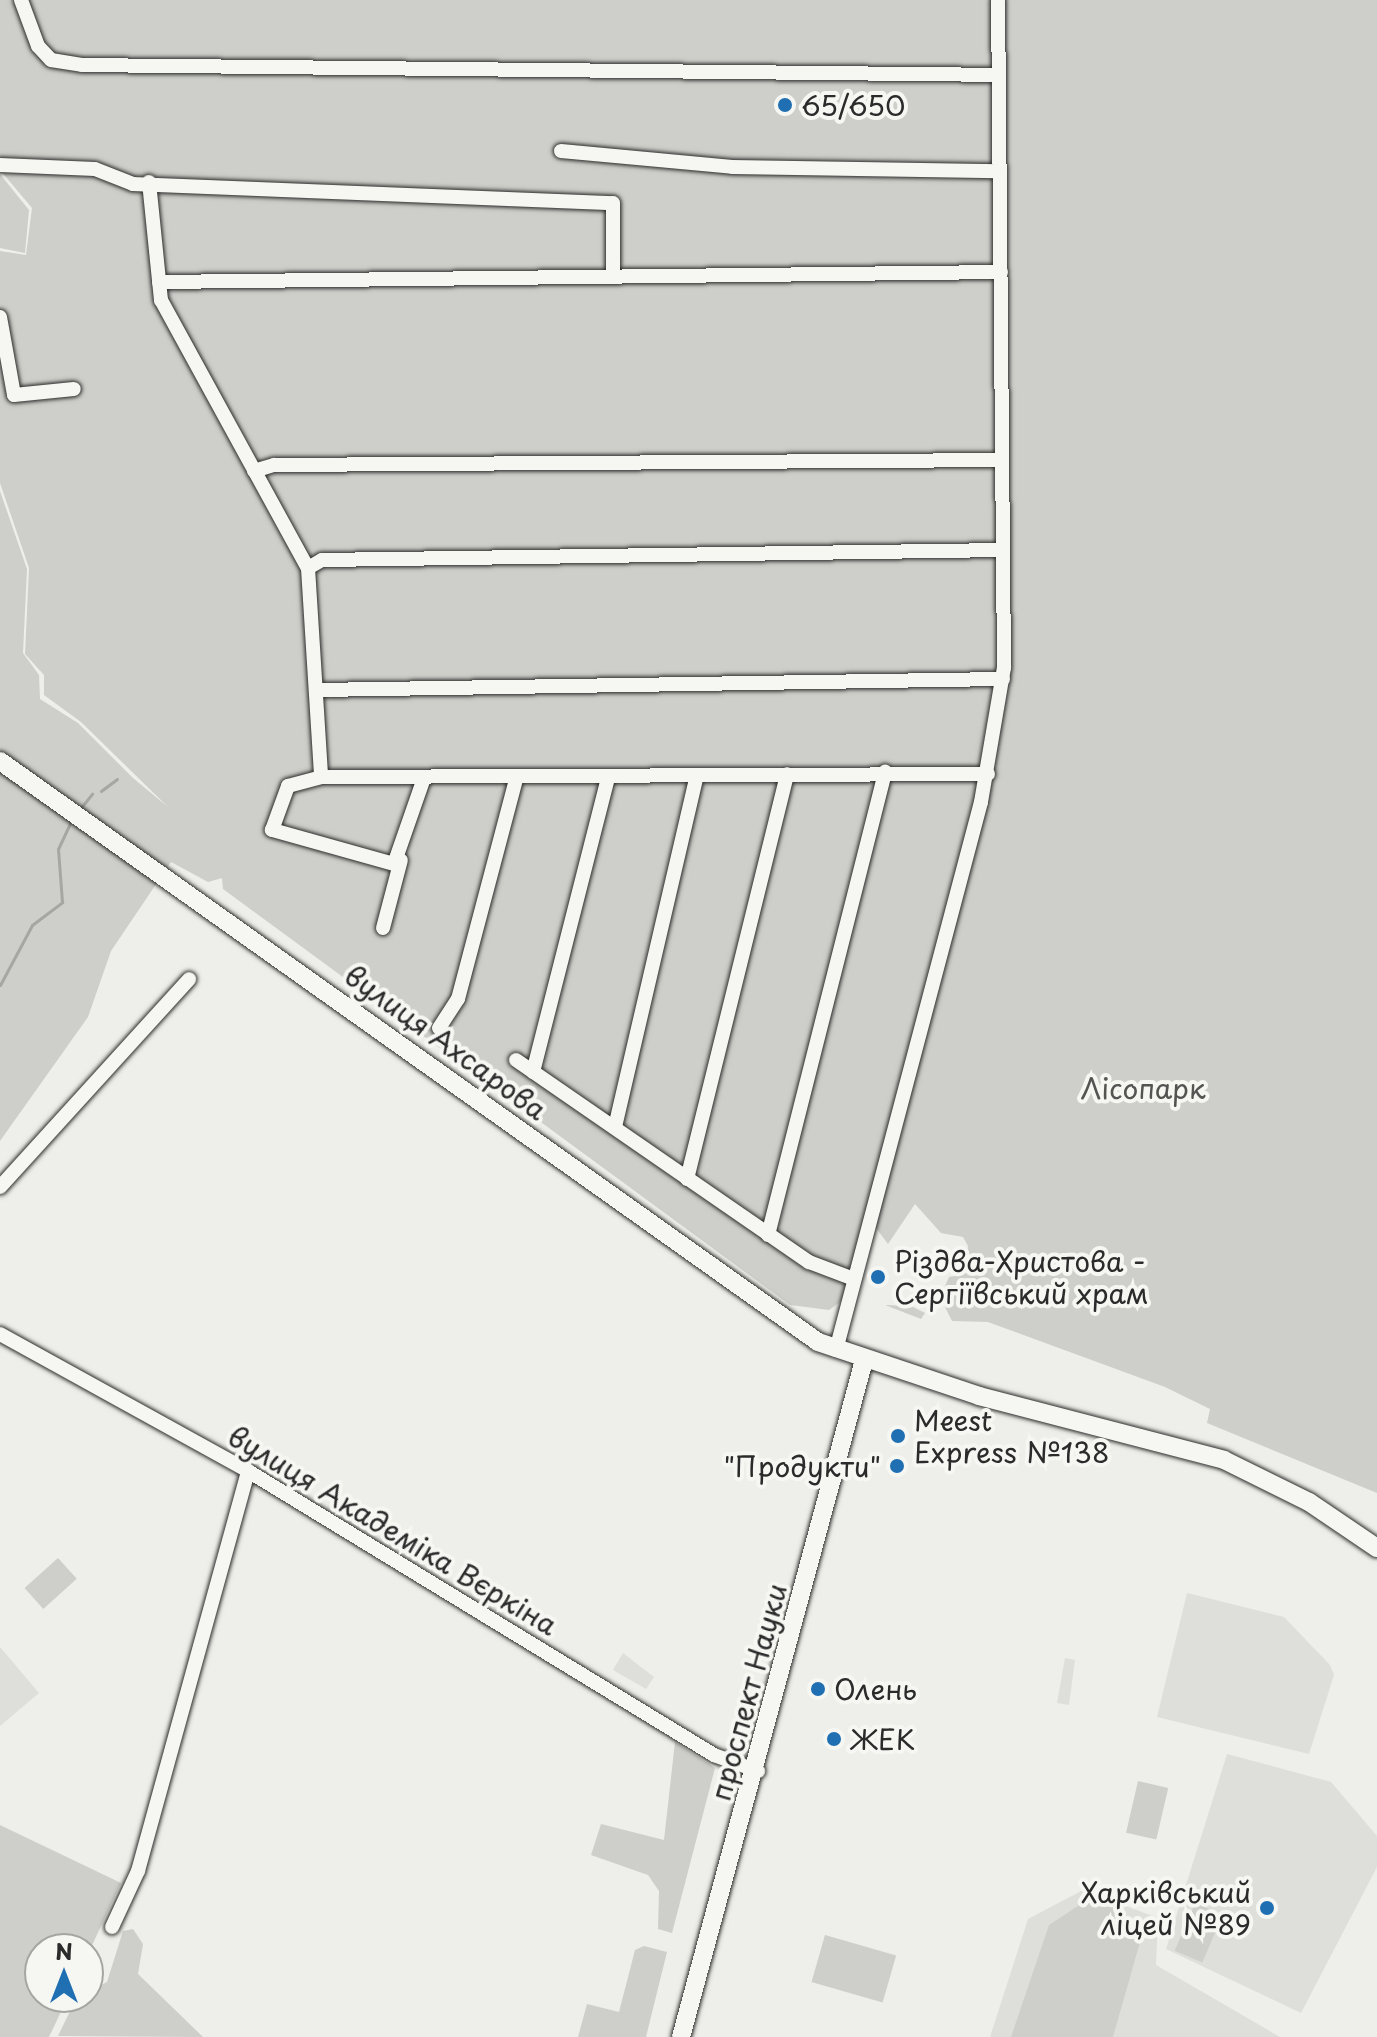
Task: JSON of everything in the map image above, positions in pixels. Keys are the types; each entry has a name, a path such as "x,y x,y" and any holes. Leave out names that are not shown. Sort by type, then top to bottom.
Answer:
{"main road":[{"name":"вулиця Ахсарова","path":"0,761 836,1350 1224,1460 1309,1502 1377,1548"},
{"name":"проспект Науки","path":"681,2037 758,1771 864,1360"}],"street":[{"path":"21,0 38,46 51,60 82,65 999,75"},
{"path":"836,1350 988,774 1003,679 998,0"},
{"path":"561,151 732,167 1000,171"},
{"path":"3,166 95,169 149,182 613,203 613,274"},
{"path":"149,182 159,282 166,310 211,380 254,471 308,568 321,777"},
{"path":"159,282 613,274 1001,272"},
{"path":"0,317 14,395 74,389"},
{"path":"254,471 1002,460"},
{"path":"308,568 322,560 1003,550"},
{"path":"317,690 1003,679"},
{"path":"401,860 387,864 274,834 288,786 321,777 516,780 885,772 988,774"},
{"path":"768,1235 885,772"},
{"path":"687,1179 787,774"},
{"path":"615,1127 697,776"},
{"path":"533,1072 608,777"},
{"path":"383,928 424,778"},
{"path":"439,1028 458,999 516,780"},
{"path":"0,1187 189,979"},
{"path":"516,1060 768,1235 854,1279"},
{"name":"вулиця Академіка Вєркіна","path":"0,1334 248,1471 714,1755 758,1771"},
{"path":"112,1927 138,1871 248,1471"}],"shaded area":[{"path":"1187,1593 1284,1617 1330,1665 1334,1675 1309,1754 1157,1717"},
{"path":"0,1647 39,1693 0,1726"},
{"path":"623,1653 654,1677 646,1689 613,1670"},
{"path":"1065,1658 1075,1660 1069,1705 1057,1703"},
{"name":"Харківський ліцей №89","path":"1227,1754 1331,1782 1377,1836 1377,1867 1301,2013 1166,1949"},
{"path":"1083,1890 1158,1918 1156,1965 1280,2037 990,2037 1028,1919"}],"green space":[{"name":"Лісопарк","path":"0,0 1377,0 1377,1493 1207,1423 1210,1409 1165,1387 988,1322 952,1321 940,1297 949,1277 964,1274 968,1246 963,1237 941,1233 915,1204 888,1244 876,1228 867,1228 843,1300 829,1310 790,1305 223,889 222,878 208,882 171,862 111,951 88,1017 0,1141 0,491 27,569 23,653 39,675 40,699 78,723 133,778 168,807 81,722 44,695 44,675 25,654 29,568 0,483 0,251 26,255 32,208 0,170"},
{"path":"0,174 29,210 25,253 0,248"},
{"path":"885,1305 911,1306 925,1313 921,1319"},
{"path":"58,1558 77,1579 43,1609 25,1588"},
{"path":"675,1742 715,1768 672,1933 658,1929 659,1891 648,1875 591,1855 601,1824 664,1840"},
{"path":"1138,1781 1168,1788 1156,1840 1126,1833"},
{"path":"0,1825 121,1883 98,1933 24,1933 24,2013 60,2013 49,2037 0,2037"},
{"path":"1084,1902 1117,1908 1140,1942 1113,2037 1011,2037 1049,1925"},
{"path":"1195,1903 1223,1915 1202,1963 1175,1951"},
{"path":"133,1929 143,1944 138,1974 203,2037 58,2036 69,2013 104,2013 104,1984 123,1931"},
{"path":"825,1935 896,1955 883,2002 811,1982"},
{"path":"644,1946 667,1952 646,2037 578,2037 587,2004 619,2012 635,1950"}],"waterway":[{"path":"101,791 117,779"},
{"path":"79,810 92,794"},
{"path":"0,985 32,925 62,902 58,849 72,819"}],"place":[{"name":"65/650","path":"785,105"},
{"name":"Різдва-Христова - Сергіївський храм","path":"878,1277"},
{"name":"Meest Express №138","path":"898,1436"},
{"name":"\"Продукти\"","path":"897,1466"},
{"name":"Олень","path":"818,1689"},
{"name":"ЖЕК","path":"834,1739"},
{"name":"Харківський ліцей №89","path":"1267,1908"}]}
